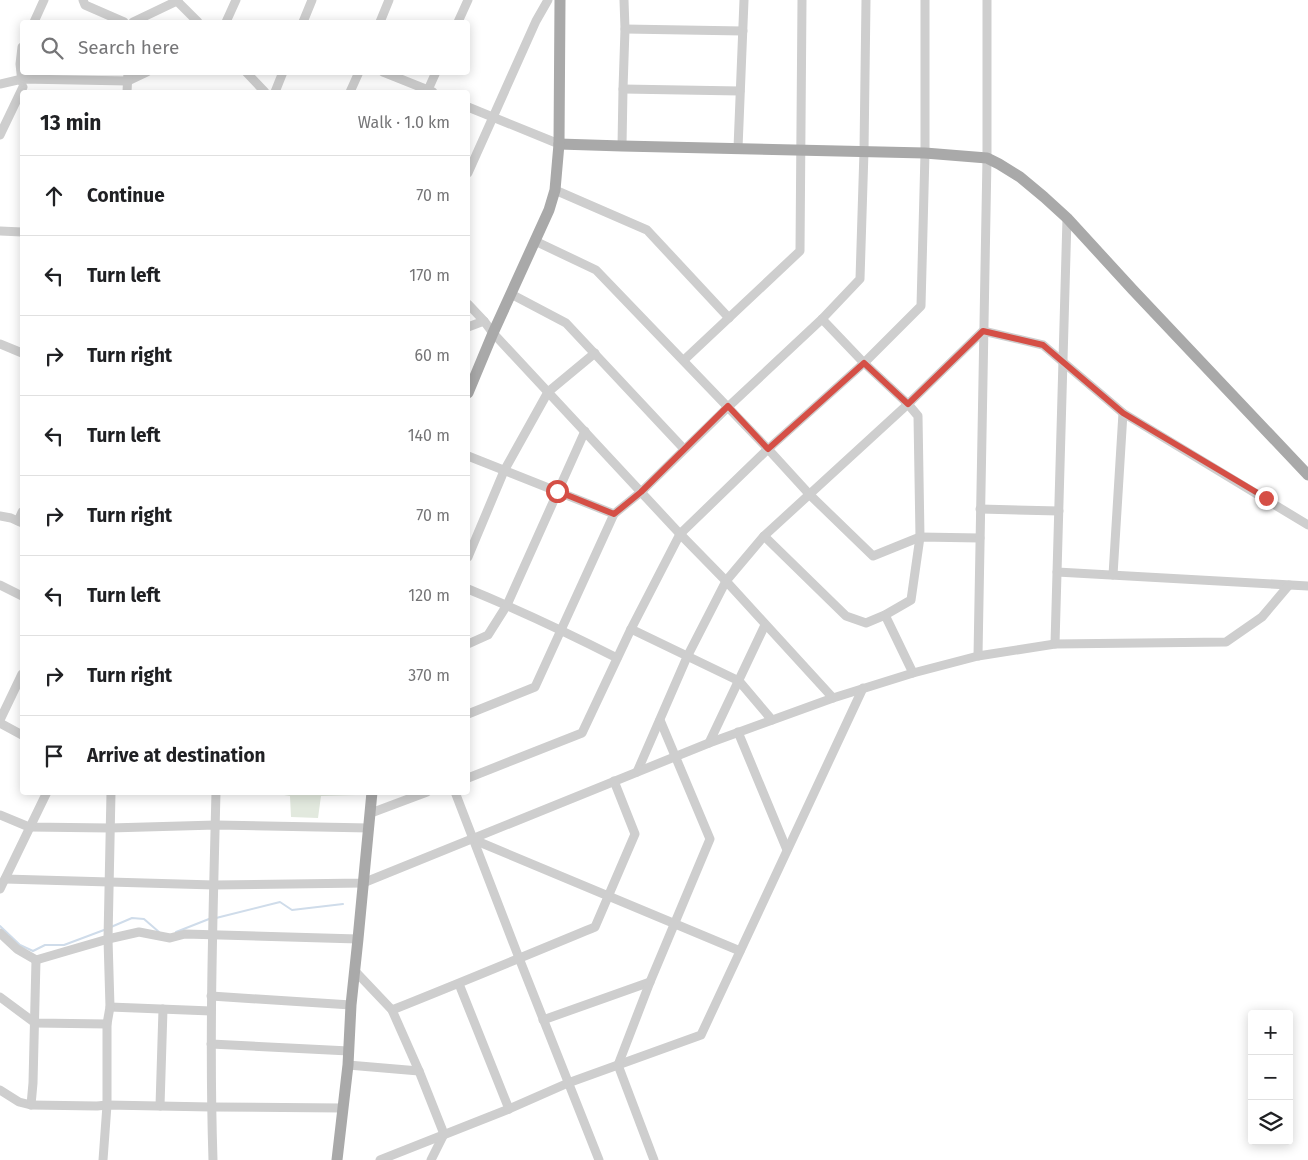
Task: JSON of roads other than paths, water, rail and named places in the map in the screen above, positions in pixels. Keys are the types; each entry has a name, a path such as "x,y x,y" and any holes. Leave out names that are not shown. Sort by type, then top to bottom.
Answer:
{"main road":[{"path":"470,388 549,210 555,190 559,144 560,0"},
{"path":"559,144 864,151 986,158 1020,177 1067,218 1132,290 1308,475"},
{"path":"337,1160 348,1065 351,1005 372,795"}],"street":[{"path":"35,20 44,0"},
{"path":"83,0 85,5 119,20"},
{"path":"227,20 236,0"},
{"path":"304,20 312,0"},
{"path":"381,20 389,0"},
{"path":"459,20 468,0"},
{"path":"470,168 536,21 548,0"},
{"path":"622,146 624,0"},
{"path":"738,148 744,0"},
{"path":"684,360 800,251 802,0"},
{"path":"470,713 535,687 614,514 641,492 684,448 822,319 860,279 866,0"},
{"path":"470,777 582,734 631,629 680,534 768,449 864,363 922,306 925,153 924,0"},
{"path":"978,656 987,0"},
{"path":"137,20 178,1 196,20"},
{"path":"625,29 743,31"},
{"path":"249,75 263,90"},
{"path":"276,90 282,75"},
{"path":"351,90 358,75"},
{"path":"390,75 424,90"},
{"path":"430,90 435,75"},
{"path":"1,84 23,86 128,77 127,90"},
{"path":"623,89 740,91"},
{"path":"0,135 20,92"},
{"path":"470,108 559,144"},
{"path":"555,190 647,230 728,318"},
{"path":"1055,644 1067,218"},
{"path":"0,231 20,232"},
{"path":"535,241 596,270 728,406 810,495 873,556 920,537 980,538"},
{"path":"511,294 566,323 684,448"},
{"path":"470,306 833,698"},
{"path":"764,536 846,616 866,622 886,615 912,600 920,537 918,416 822,319"},
{"path":"470,326 484,321"},
{"path":"983,331 1043,345 1123,413 1308,525"},
{"path":"637,772 687,657 726,581 764,536 908,404 983,331"},
{"path":"0,344 20,352"},
{"path":"470,552 504,471 548,392 595,354"},
{"path":"1113,575 1123,413"},
{"path":"470,643 488,635 507,605 585,431"},
{"path":"470,457 614,514"},
{"path":"980,510 1059,510"},
{"path":"0,516 20,522"},
{"path":"1057,572 1308,586"},
{"path":"0,585 20,595"},
{"path":"5,879 214,885 363,883 709,743 833,698 913,673 978,656 1055,644 1226,642 1262,618 1289,585"},
{"path":"470,590 561,630 617,658"},
{"path":"886,615 913,673"},
{"path":"709,743 765,625"},
{"path":"631,629 739,681 772,720"},
{"path":"20,678 0,722 20,734"},
{"path":"380,1160 509,1109 568,1083 700,1035 863,688"},
{"path":"654,1160 618,1065 650,982 710,839 660,720"},
{"path":"738,732 787,850"},
{"path":"392,1010 595,928 635,834 614,781"},
{"path":"0,889 45,795"},
{"path":"103,1160 107,1105 107,1024 110,1007 108,939 111,795"},
{"path":"213,1160 211,996 216,795"},
{"path":"371,813 419,795"},
{"path":"456,795 599,1160"},
{"path":"0,815 29,827 110,828 216,825 369,828"},
{"path":"472,839 740,951"},
{"path":"0,933 17,949 36,960 139,932 170,938 185,934 358,939"},
{"path":"31,1105 36,960"},
{"path":"355,972 392,1010 419,1071 444,1134 430,1160"},
{"path":"543,1020 650,982"},
{"path":"459,984 509,1109"},
{"path":"211,996 351,1005"},
{"path":"0,997 35,1023 107,1024"},
{"path":"110,1007 211,1011"},
{"path":"160,1106 163,1009"},
{"path":"211,1044 348,1050"},
{"path":"348,1065 419,1071"},
{"path":"0,1090 19,1102 31,1105 342,1108"}],"waterway":[{"path":"216,918 280,902 292,910 343,904"},
{"path":"111,927 132,918 144,919 159,932"},
{"path":"176,932 209,919"},
{"path":"0,926 20,945 33,951 45,945 64,945 104,930"}]}
